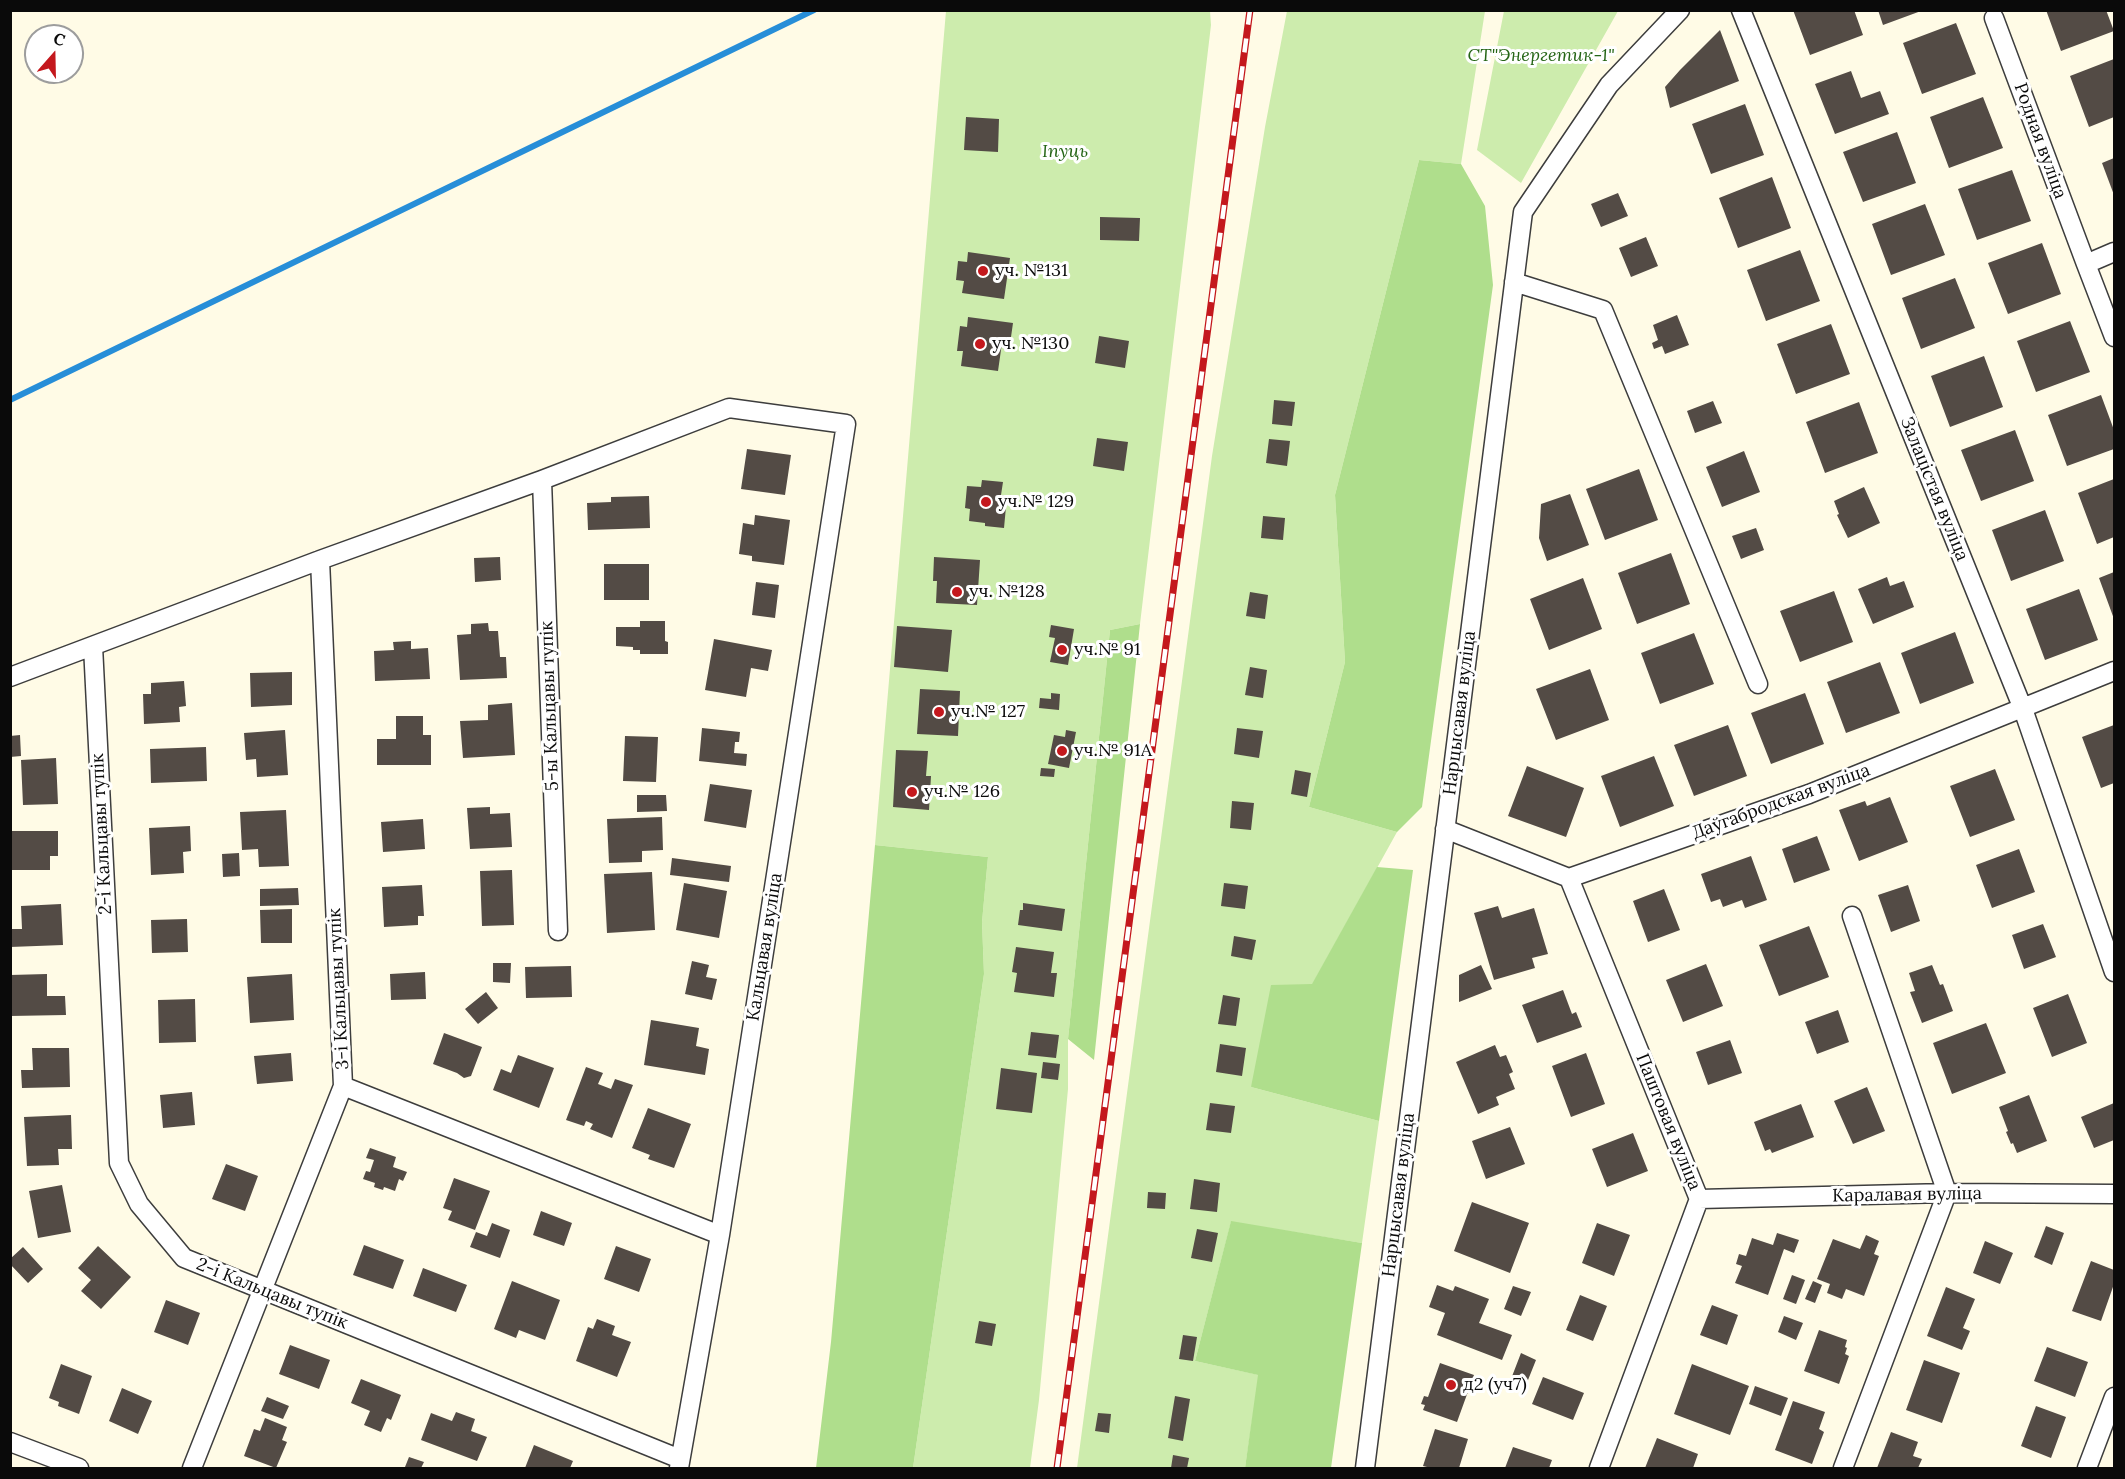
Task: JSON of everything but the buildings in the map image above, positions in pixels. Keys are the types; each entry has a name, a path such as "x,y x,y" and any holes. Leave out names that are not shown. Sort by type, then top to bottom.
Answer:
{"street":[{"name":"Нарцысавая вуліца","path":"1365,1468 1523,212 1609,85 1680,10"},
{"name":"Залацістая вуліца","path":"1741,10 2023,709 2115,972"},
{"name":"Родная вуліца","path":"1994,18 2115,338"},
{"path":"2086,264 2115,252"},
{"path":"1514,282 1603,310 1758,684"},
{"name":"Кальцавая вуліца","path":"542,480 729,408 846,424 720,1235 679,1464"},
{"path":"10,677 320,560 542,480"},
{"name":"5-ы Кальцавы тупік","path":"542,480 558,931"},
{"name":"3-і Кальцавы тупік","path":"320,560 343,1086 720,1235"},
{"name":"2-і Кальцавы тупік","path":"93,646 119,1163 139,1204 184,1258 679,1464"},
{"name":"Даўгабродская вуліца","path":"1569,878 1809,794 2115,671"},
{"path":"1445,829 1569,878"},
{"name":"Паштовая вуліца","path":"1569,878 1699,1199 1599,1468"},
{"path":"1844,1468 1947,1193 1852,916"},
{"path":"192,1468 343,1086"},
{"name":"Каралавая вуліца","path":"1699,1199 1947,1193 2115,1194"},
{"path":"2087,1468 2115,1397"},
{"path":"10,1442 79,1468"}],"green space":[{"name":"Іпуць","path":"946,11 1210,11 1211,25 1140,624 1110,630 1068,1039 1068,1089 1039,1400 1030,1468 913,1468 984,974 982,922 988,857 875,845"},
{"path":"1287,11 1485,11 1461,164 1419,160 1335,495 1345,662 1309,807 1397,832 1312,985 1251,1087 1379,1121 1362,1243 1231,1222 1195,1361 1259,1375 1245,1468 1077,1468 1212,456 1265,127"},
{"name":"СТ\"Энергетик-1\"","path":"1504,11 1618,11 1521,183 1477,150"},
{"path":"1419,160 1461,164 1485,206 1493,285 1422,807 1397,832 1309,807 1345,662 1335,495"},
{"path":"1140,624 1094,1060 1068,1039 1110,630"},
{"path":"875,845 988,857 982,922 984,974 913,1468 816,1468 831,1342"},
{"path":"1377,867 1413,870 1379,1121 1251,1087 1271,985 1312,984"},
{"path":"1231,1221 1362,1243 1331,1468 1245,1468 1258,1375 1195,1361"}],"waterway":[{"path":"10,400 814,10"}],"railway":[{"path":"1057,1468 1250,10"}],"place":[{"name":"уч. №131","path":"983,271"},
{"name":"уч. №130","path":"980,344"},
{"name":"уч.№ 129","path":"986,502"},
{"name":"уч. №128","path":"957,592"},
{"name":"уч.№ 91","path":"1062,650"},
{"name":"уч.№ 127","path":"939,712"},
{"name":"уч.№ 91А","path":"1062,751"},
{"name":"уч.№ 126","path":"912,792"},
{"name":"д2 (уч7)","path":"1451,1385"}]}
